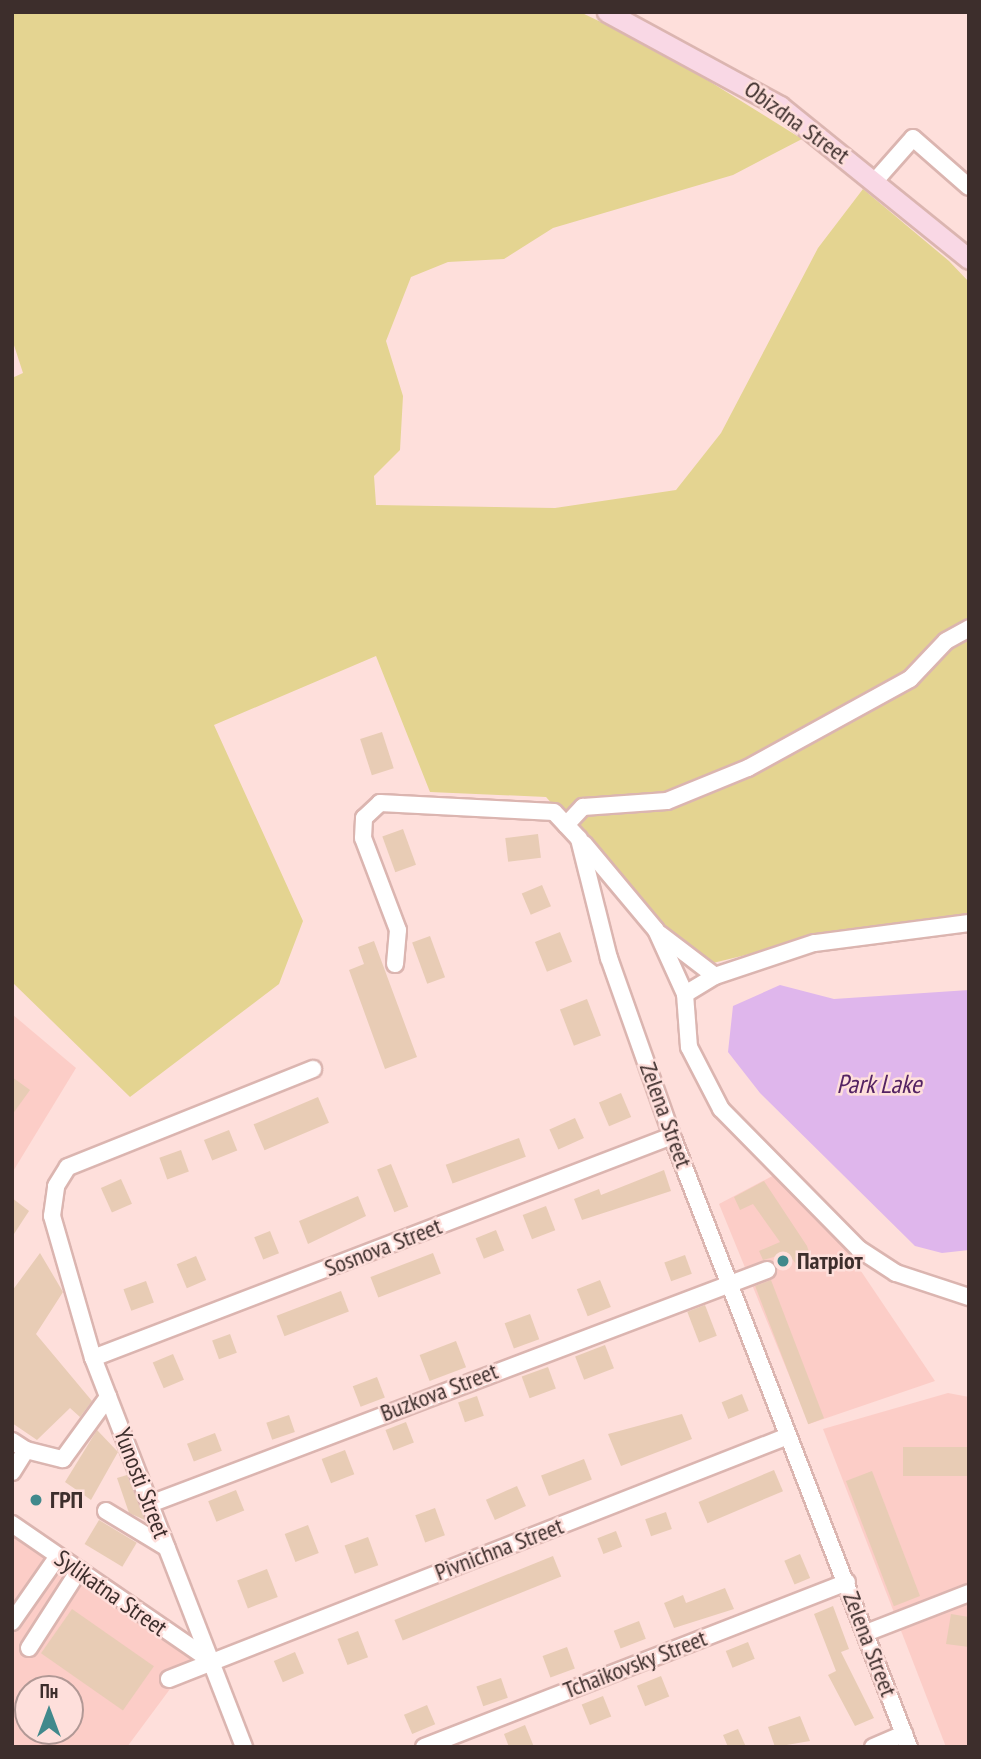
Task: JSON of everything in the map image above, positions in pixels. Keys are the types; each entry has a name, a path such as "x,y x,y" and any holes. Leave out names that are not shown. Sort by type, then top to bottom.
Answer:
{"main road":[{"name":"Obizdna Street","path":"607,12 739,80 875,181 969,259"}],"street":[{"path":"875,181 913,138 969,187"},
{"path":"566,825 583,807 667,801 748,768 910,679 946,642 969,628"},
{"name":"Zelena Street","path":"395,964 398,930 363,838 364,818 380,803 554,812 579,839 609,958 673,1136 907,1740"},
{"path":"579,839 656,930 716,976"},
{"path":"685,994 716,976 814,943 969,923"},
{"path":"656,930 685,994 689,1047 721,1109 859,1249 896,1273 969,1297"},
{"name":"Yunosti Street","path":"244,1747 93,1358 52,1216 56,1186 68,1167 313,1069"},
{"name":"Sosnova Street","path":"93,1358 673,1136"},
{"name":"Buzkova Street","path":"150,1504 729,1281 767,1270"},
{"path":"12,1441 26,1450 63,1459 108,1397"},
{"name":"Pivnichna Street","path":"169,1679 788,1436"},
{"path":"12,1472 26,1450"},
{"path":"106,1511 167,1548"},
{"name":"Sylikatna Street","path":"12,1524 211,1661"},
{"path":"12,1622 58,1556"},
{"path":"29,1648 79,1570"},
{"name":"Tchaikovsky Street","path":"424,1747 847,1581"},
{"path":"866,1633 969,1593"},
{"path":"873,1747 907,1740"}],"shaded area":[{"path":"12,12 580,12 659,50 802,139 733,175 553,228 504,259 448,262 411,277 386,341 403,396 400,450 374,476 376,505 555,508 676,490 721,433 818,248 863,189 949,261 969,282 969,914 820,937 713,963 675,941 546,797 430,792 376,656 214,725 303,921 279,984 130,1097 12,982 12,378 23,373 12,339"},
{"path":"12,1014 76,1068 12,1173"},
{"path":"778,1173 838,1237 935,1381 809,1424 719,1204"},
{"path":"948,1393 969,1397 969,1747 946,1747 823,1429"},
{"path":"12,1533 193,1658 127,1747 12,1747"}],"water":[{"name":"Park Lake","path":"780,985 834,999 969,990 969,1250 942,1253 915,1246 760,1093 728,1052 733,1006"}],"building":[{"path":"382,732 394,768 372,775 360,739"},
{"path":"403,829 416,865 395,872 382,837"},
{"path":"538,834 541,858 508,862 505,838"},
{"path":"542,885 551,906 531,915 522,894"},
{"path":"560,932 572,962 547,972 535,942"},
{"path":"430,936 445,977 427,984 412,942"},
{"path":"374,941 417,1057 385,1069 349,970 364,964 358,947"},
{"path":"587,999 601,1035 574,1046 560,1009"},
{"path":"12,1077 30,1090 12,1115"},
{"path":"621,1093 631,1117 609,1126 599,1102"},
{"path":"318,1097 329,1123 265,1150 254,1124"},
{"path":"575,1118 584,1138 558,1149 549,1129"},
{"path":"229,1130 237,1150 212,1161 204,1140"},
{"path":"519,1138 526,1157 453,1183 446,1165"},
{"path":"181,1150 189,1172 167,1179 159,1158"},
{"path":"391,1164 408,1207 394,1212 377,1170"},
{"path":"664,1170 671,1191 582,1220 574,1199 599,1189 601,1195"},
{"path":"121,1179 132,1204 112,1213 101,1188"},
{"path":"764,1181 807,1246 813,1264 801,1271 788,1253 763,1260 759,1251 780,1242 753,1204 740,1210 734,1197"},
{"path":"358,1196 366,1216 308,1244 299,1221"},
{"path":"12,1198 29,1211 12,1237"},
{"path":"546,1206 555,1230 532,1239 523,1215"},
{"path":"496,1230 504,1250 484,1259 476,1238"},
{"path":"270,1231 279,1253 263,1260 254,1237"},
{"path":"40,1253 63,1292 36,1334 92,1401 80,1417 70,1408 37,1440 12,1423 12,1291"},
{"path":"433,1253 441,1274 378,1298 370,1277"},
{"path":"685,1255 692,1274 671,1281 664,1263"},
{"path":"196,1256 206,1280 187,1288 177,1264"},
{"path":"600,1280 611,1307 588,1316 577,1289"},
{"path":"771,1280 824,1418 808,1424 755,1286"},
{"path":"146,1281 154,1303 131,1311 123,1289"},
{"path":"341,1291 349,1312 284,1336 277,1316"},
{"path":"705,1305 717,1336 699,1343 687,1312"},
{"path":"530,1314 539,1339 514,1349 505,1323"},
{"path":"230,1334 237,1353 219,1359 212,1340"},
{"path":"456,1341 466,1367 430,1381 420,1355"},
{"path":"605,1345 614,1368 584,1380 575,1356"},
{"path":"173,1354 184,1380 164,1388 153,1363"},
{"path":"548,1367 556,1389 530,1398 522,1377"},
{"path":"377,1377 385,1398 361,1407 353,1386"},
{"path":"742,1394 749,1411 728,1419 722,1402"},
{"path":"477,1396 484,1416 465,1422 458,1403"},
{"path":"682,1414 692,1439 621,1466 608,1434"},
{"path":"289,1415 295,1432 272,1440 266,1423"},
{"path":"406,1422 414,1443 393,1450 385,1430"},
{"path":"97,1430 118,1452 91,1500 65,1482"},
{"path":"215,1433 222,1451 194,1461 187,1444"},
{"path":"903,1447 969,1447 969,1476 903,1476"},
{"path":"345,1450 354,1474 331,1483 322,1459"},
{"path":"584,1459 592,1480 549,1496 541,1475"},
{"path":"774,1470 783,1491 708,1523 699,1502"},
{"path":"872,1471 920,1596 894,1606 846,1481"},
{"path":"127,1475 145,1520 129,1513 117,1478"},
{"path":"517,1486 526,1506 495,1520 486,1500"},
{"path":"236,1490 244,1510 216,1522 208,1501"},
{"path":"435,1508 445,1535 425,1542 415,1515"},
{"path":"666,1512 672,1529 651,1536 645,1519"},
{"path":"99,1520 137,1543 122,1567 85,1544"},
{"path":"308,1525 319,1553 295,1562 285,1534"},
{"path":"616,1531 622,1547 603,1554 597,1538"},
{"path":"368,1537 378,1565 355,1574 345,1546"},
{"path":"800,1554 810,1578 795,1585 784,1561"},
{"path":"553,1556 561,1576 403,1640 394,1620"},
{"path":"267,1569 278,1597 248,1608 237,1580"},
{"path":"725,1588 734,1609 674,1628 664,1603 683,1595 686,1603"},
{"path":"833,1606 849,1649 841,1652 874,1718 855,1726 828,1675 836,1671 814,1614"},
{"path":"72,1609 154,1666 123,1711 84,1683 84,1675 72,1675 41,1653"},
{"path":"951,1614 969,1617 969,1647 946,1644"},
{"path":"639,1621 646,1639 621,1648 614,1631"},
{"path":"358,1631 368,1657 347,1665 337,1639"},
{"path":"748,1642 755,1659 732,1668 726,1651"},
{"path":"567,1647 575,1669 550,1678 543,1656"},
{"path":"295,1652 304,1673 283,1682 274,1661"},
{"path":"661,1676 669,1696 645,1706 637,1686"},
{"path":"501,1678 508,1698 483,1706 476,1686"},
{"path":"603,1696 611,1716 590,1725 582,1705"},
{"path":"427,1705 435,1724 412,1734 404,1715"},
{"path":"800,1716 810,1741 775,1747 768,1727"},
{"path":"525,1725 534,1747 509,1747 504,1734"},
{"path":"738,1729 746,1747 728,1747 723,1735"}],"place":[{"name":"Патріот","path":"783,1261"},
{"name":"ГРП","path":"36,1500"}]}
